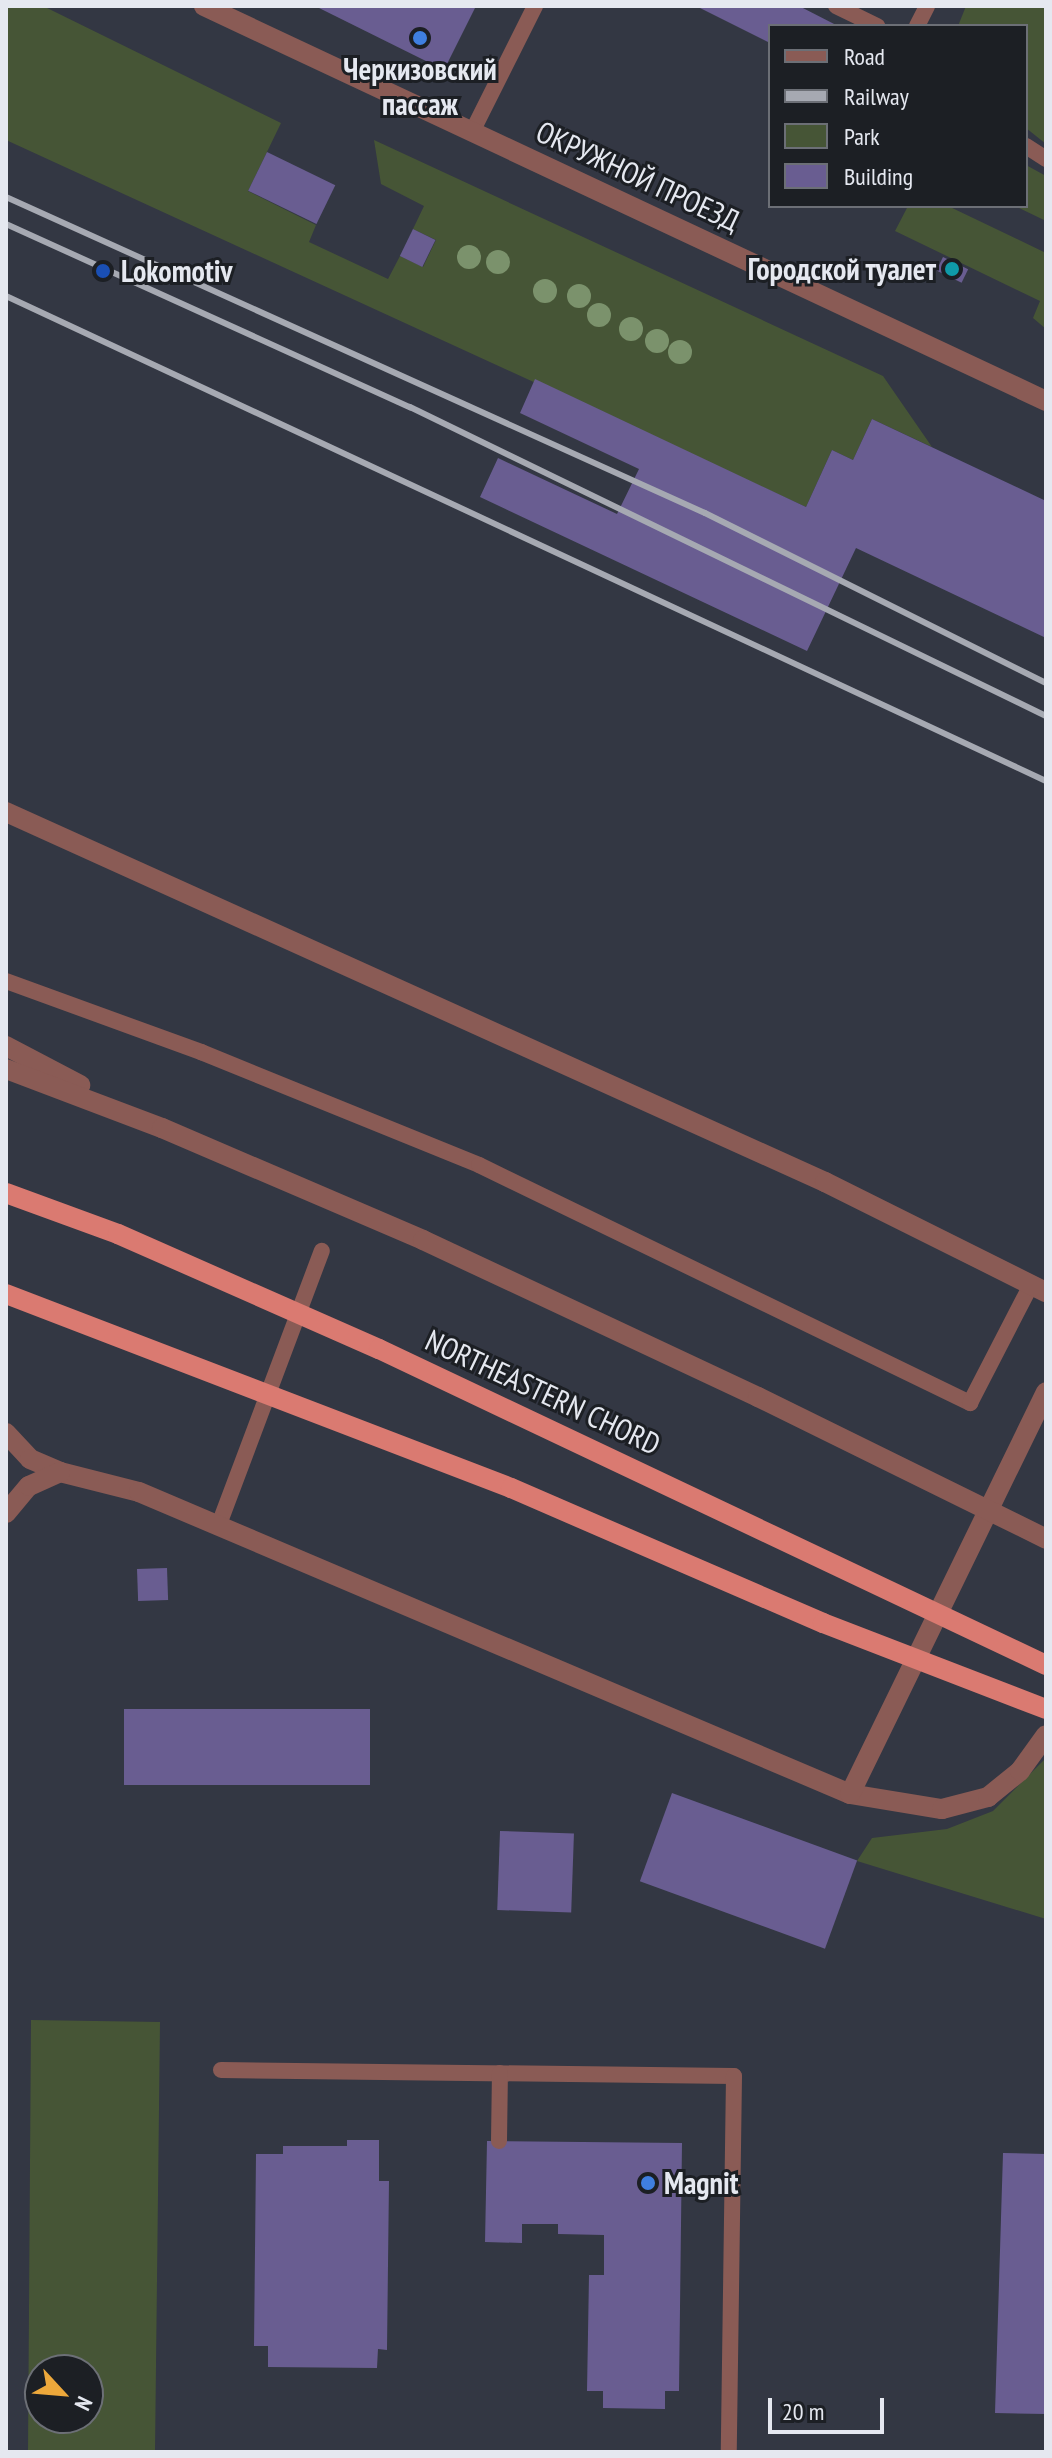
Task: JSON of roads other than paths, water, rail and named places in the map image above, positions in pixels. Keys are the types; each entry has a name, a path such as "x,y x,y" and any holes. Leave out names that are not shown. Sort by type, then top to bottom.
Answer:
{"main road":[{"name":"NORTHEASTERN CHORD","path":"6,1193 118,1234 379,1349 1046,1665"},
{"path":"6,1294 496,1482 823,1623 1046,1709"}],"street":[{"name":"ОКРУЖНОЙ ПРОЕЗД","path":"204,6 1046,401"},
{"path":"6,812 825,1182 1038,1288"},
{"path":"6,1046 162,1128"},
{"path":"6,1069 162,1128 451,1253 1046,1539"},
{"path":"850,1794 1046,1392"},
{"path":"6,1433 30,1459 60,1472 139,1492 850,1794 942,1809 988,1797 1020,1771 1046,1735"},
{"path":"6,1513 29,1486 60,1472"}],"lane":[{"path":"472,132 535,6"},
{"path":"836,6 873,24"},
{"path":"918,24 927,6"},
{"path":"1028,147 1046,159"},
{"path":"6,981 201,1052 479,1165 970,1403 1038,1288"},
{"path":"218,1527 322,1251"},
{"path":"221,2070 734,2076 729,2452"},
{"path":"499,2141 500,2073"}],"railway":[{"path":"6,197 705,513 1046,683"},
{"path":"6,224 410,407 1046,716"},
{"path":"6,296 1046,781"}],"place":[{"name":"Черкизовский пассаж","path":"420,38"},
{"name":"Городской туалет","path":"952,269"},
{"name":"Lokomotiv","path":"103,271"},
{"name":"Magnit","path":"648,2183"}]}
